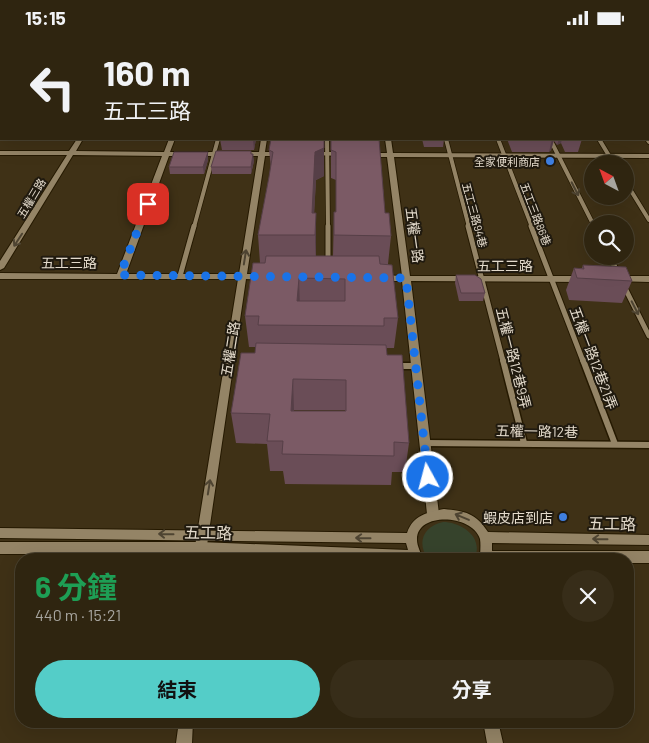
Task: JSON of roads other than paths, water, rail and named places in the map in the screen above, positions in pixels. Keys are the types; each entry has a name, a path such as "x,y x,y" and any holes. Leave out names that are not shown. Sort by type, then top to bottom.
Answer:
{"street":[{"name":"五權三路","path":"0,268 79,140"},
{"path":"120,275 172,140"},
{"name":"五權二路","path":"199,553 233,362 242,277 264,140"},
{"name":"五權一路","path":"388,140 433,514"},
{"path":"0,153 290,154"},
{"path":"299,154 354,155"},
{"path":"363,155 584,156"},
{"path":"634,156 649,156"},
{"name":"五工三路","path":"0,276 270,277"},
{"name":"五工三路","path":"367,278 591,279"},
{"path":"611,279 649,279"},
{"path":"415,553 412,538 416,526 433,514 442,513 460,515 476,525 485,537 486,553"},
{"name":"五工路","path":"0,533 412,538"},
{"name":"五工路","path":"485,537 649,540"},
{"name":"五工路","path":"0,548 199,553"},
{"path":"634,557 649,557"},
{"path":"184,743 185,728"},
{"path":"492,728 495,743"}],"lane":[{"path":"180,276 218,140"},
{"path":"327,140 328,268"},
{"name":"五工三路94巷","path":"446,140 483,279"},
{"name":"五工三路86巷","path":"498,140 551,279"},
{"path":"550,140 588,215"},
{"path":"600,140 608,155"},
{"path":"634,196 649,220"},
{"path":"614,265 649,336"},
{"name":"五權一路12巷9弄","path":"483,279 524,443"},
{"name":"五權一路12巷21弄","path":"551,279 615,444"},
{"path":"386,365 415,366"},
{"name":"五權一路12巷","path":"424,443 649,445"}],"place":[{"name":"全家便利商店","path":"550,161"},
{"name":"蝦皮店到店","path":"563,517"}]}
